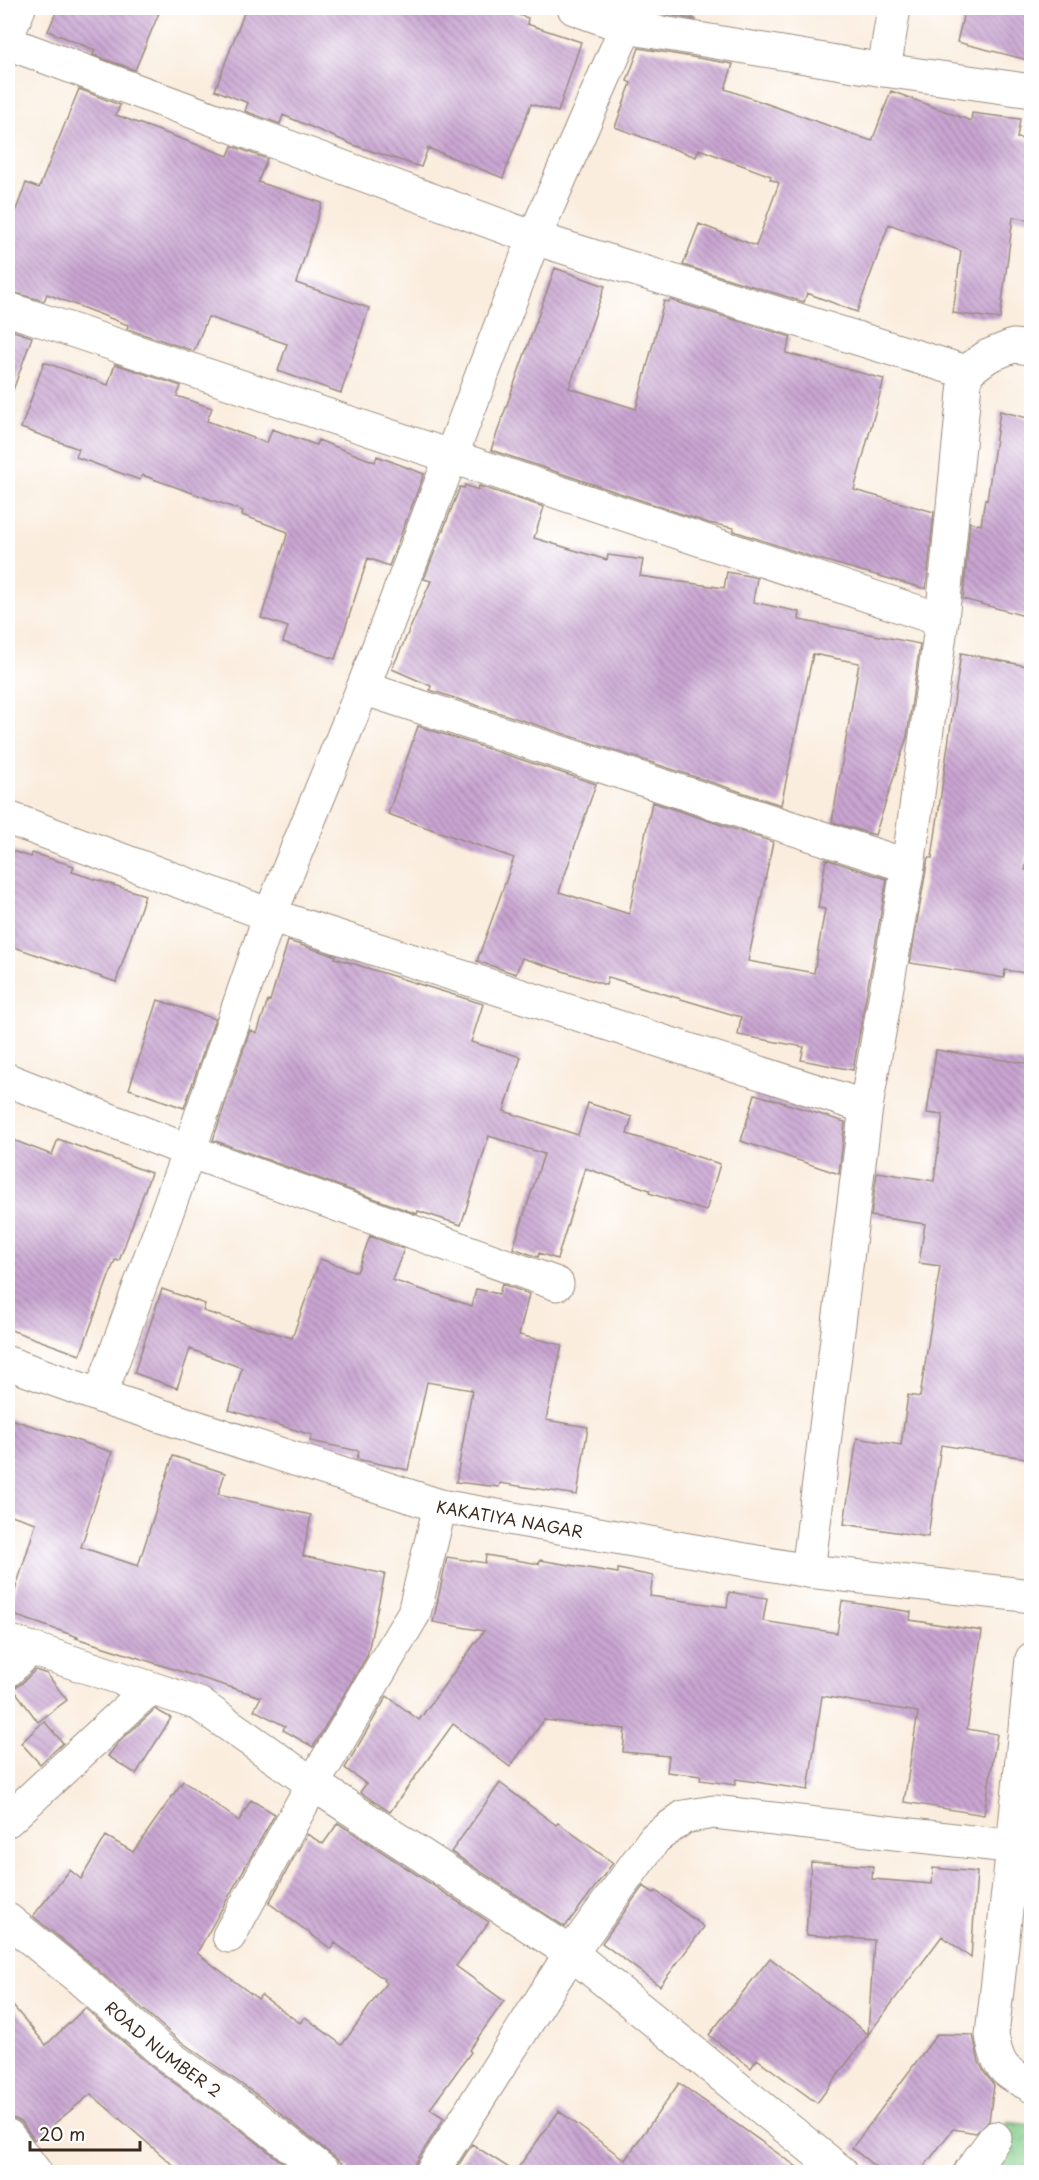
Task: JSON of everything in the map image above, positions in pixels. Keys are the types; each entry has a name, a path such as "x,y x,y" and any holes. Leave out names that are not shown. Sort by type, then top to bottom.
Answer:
{"street":[{"path":"8,34 20,8"},
{"path":"574,8 629,17 884,70 1032,91"},
{"path":"884,70 894,8"},
{"path":"100,1396 189,1151 270,915 363,688 534,238 629,17"},
{"path":"8,43 534,238 966,372"},
{"path":"8,309 942,620"},
{"path":"808,1571 866,1107 908,866 942,620 966,372 988,356 1013,346 1032,348"},
{"path":"363,688 908,866"},
{"path":"8,818 270,915 866,1107"},
{"path":"8,1080 189,1151 557,1284"},
{"name":"KAKATIYA NAGAR","path":"8,1363 100,1396 440,1506 808,1571 1032,1596"},
{"path":"229,1936 313,1784 414,1613 440,1506"},
{"path":"15,1653 199,1704 313,1784 571,1953 825,2167"},
{"path":"1032,1659 1022,1848 992,2035 995,2055 1006,2073 1032,2086"},
{"path":"8,1820 149,1689"},
{"path":"432,2172 571,1953 655,1839 684,1817 714,1812 1022,1848"},
{"name":"ROAD NUMBER 2","path":"8,1920 78,1977 164,2053 252,2115 324,2172"},
{"path":"8,2136 35,2172"},
{"path":"970,2172 995,2138"}],"green space":[{"path":"1006,2122 1031,2125 1031,2172 1000,2172"}],"building":[{"path":"58,8 161,8 135,70 93,55 95,50 48,31"},
{"path":"246,8 498,8 528,18 527,24 581,42 558,112 531,104 503,178 428,148 421,167 356,146 283,115 280,124 245,111 248,103 215,90"},
{"path":"654,8 695,8 692,18 697,20 652,12"},
{"path":"965,8 1032,8 1032,61 957,42"},
{"path":"639,48 733,64 725,89 872,141 891,91 971,121 972,113 1020,119 1017,138 1032,140 1032,220 1013,217 1000,319 953,313 961,251 889,224 857,312 807,293 804,302 683,265 699,224 756,246 779,183 770,179 771,176 699,149 696,157 615,127 631,83 627,81"},
{"path":"79,89 120,105 116,115 228,156 232,146 267,159 258,182 322,203 296,283 369,308 341,393 278,371 287,344 208,317 194,351 127,329 128,325 47,294 44,301 8,291 8,231 26,183 39,188"},
{"path":"555,268 605,286 569,388 636,409 664,301 669,302 670,300 791,337 786,353 884,379 854,490 934,512 926,589 815,558 734,531 734,528 709,523 491,450"},
{"path":"8,329 32,337 12,393 8,392"},
{"path":"44,362 108,385 115,364 181,386 177,396 212,408 207,421 267,443 272,429 316,445 318,440 375,462 377,456 424,474 389,566 368,558 335,659 283,642 288,627 261,618 288,532 242,515 243,511 142,475 140,480 76,457 79,449 21,428"},
{"path":"1000,411 1032,419 1032,618 963,599 970,522 981,525 985,499 987,500"},
{"path":"465,485 478,490 479,486 544,507 534,538 607,560 608,555 643,560 640,576 724,588 727,572 749,576 757,578 753,602 800,612 799,620 920,644 907,737 875,835 832,822 859,663 813,654 781,805 430,690 431,686 392,669 431,581 424,579 460,487 464,488"},
{"path":"961,653 1032,667 1032,824 1025,870 1032,871 1032,974 1005,970 1004,978 910,963 928,858 932,858"},
{"path":"418,726 596,784 559,892 629,914 652,802 773,842 748,961 814,973 825,909 818,908 826,859 887,879 853,1070 801,1060 804,1047 738,1035 741,1017 608,977 606,985 522,958 516,974 477,961 514,858 388,814"},
{"path":"8,850 31,857 32,853 74,866 72,872 145,895 116,982 8,945"},
{"path":"288,941 483,1004 471,1042 521,1057 504,1111 578,1135 588,1103 632,1117 627,1134 720,1164 706,1211 649,1193 650,1190 585,1168 557,1259 539,1253 538,1257 513,1248 544,1154 489,1136 461,1225 418,1211 417,1214 213,1140 250,1030 257,1033 268,1000 270,1001"},
{"path":"158,1000 215,1019 184,1108 129,1089"},
{"path":"936,1050 1032,1064 1032,1459 941,1445 928,1537 844,1524 857,1438 901,1445 908,1395 920,1397 940,1266 919,1263 925,1224 871,1216 877,1172 934,1181 943,1115 927,1113"},
{"path":"755,1094 845,1122 839,1174 741,1141"},
{"path":"8,1138 52,1155 58,1139 151,1173 119,1261 115,1260 80,1355 8,1329"},
{"path":"370,1236 404,1249 392,1280 472,1306 476,1289 499,1294 502,1284 529,1294 519,1335 562,1345 546,1420 588,1427 577,1495 500,1483 499,1487 456,1482 472,1390 427,1382 408,1470 357,1459 359,1451 310,1441 312,1435 229,1410 242,1368 190,1349 177,1388 134,1373 162,1289 205,1304 203,1311 292,1338 320,1259 357,1272"},
{"path":"8,1418 112,1452 81,1547 138,1566 173,1456 225,1473 218,1494 311,1515 303,1556 385,1574 367,1656 313,1747 283,1730 285,1726 254,1710 261,1697 76,1638 78,1637 8,1613 36,1523 8,1514"},
{"path":"486,1555 539,1564 540,1560 618,1573 618,1569 653,1576 650,1596 727,1607 729,1592 767,1598 763,1621 837,1633 842,1601 911,1612 910,1620 982,1631 967,1729 997,1734 984,1815 904,1802 918,1712 822,1696 808,1790 736,1779 735,1785 700,1780 701,1776 667,1772 669,1756 623,1752 625,1729 544,1720 510,1767 453,1724 390,1812 360,1792 366,1784 345,1768 387,1696 419,1720 484,1631 433,1622 447,1557 485,1563"},
{"path":"35,1670 47,1674 67,1700 38,1722 13,1688 21,1684"},
{"path":"155,1709 171,1718 136,1774 108,1756 118,1743"},
{"path":"44,1721 63,1743 40,1764 21,1743"},
{"path":"183,1781 239,1821 251,1800 275,1814 197,1953 258,1999 261,1995 300,2023 305,2017 342,2045 386,1983 384,1979 335,1943 331,1949 269,1903 307,1834 323,1844 338,1823 489,1922 456,1966 504,2001 430,2109 444,2118 416,2162 413,2172 353,2172 264,2100 176,2038 33,1916 70,1870 81,1879 106,1836 133,1852"},
{"path":"500,1783 556,1825 558,1823 613,1863 565,1927 451,1852"},
{"path":"811,1862 873,1866 872,1879 932,1884 933,1868 977,1872 971,1958 942,1936 817,2103 757,2059 751,2068 709,2035 770,1958 868,2034 874,1940 806,1935"},
{"path":"643,1886 654,1893 656,1891 704,1927 660,1986 602,1943"},
{"path":"8,2000 46,2045 85,2008 153,2068 241,2130 288,2167 283,2172 181,2172 91,2094 34,2140 23,2124 16,2119 8,2118"},
{"path":"937,2034 973,2035 979,2062 994,2085 989,2121 976,2133 953,2129 920,2172 882,2172 852,2148"},
{"path":"679,2083 804,2172 515,2172 559,2111 625,2160"},
{"path":"472,2144 515,2172 454,2172"}]}
